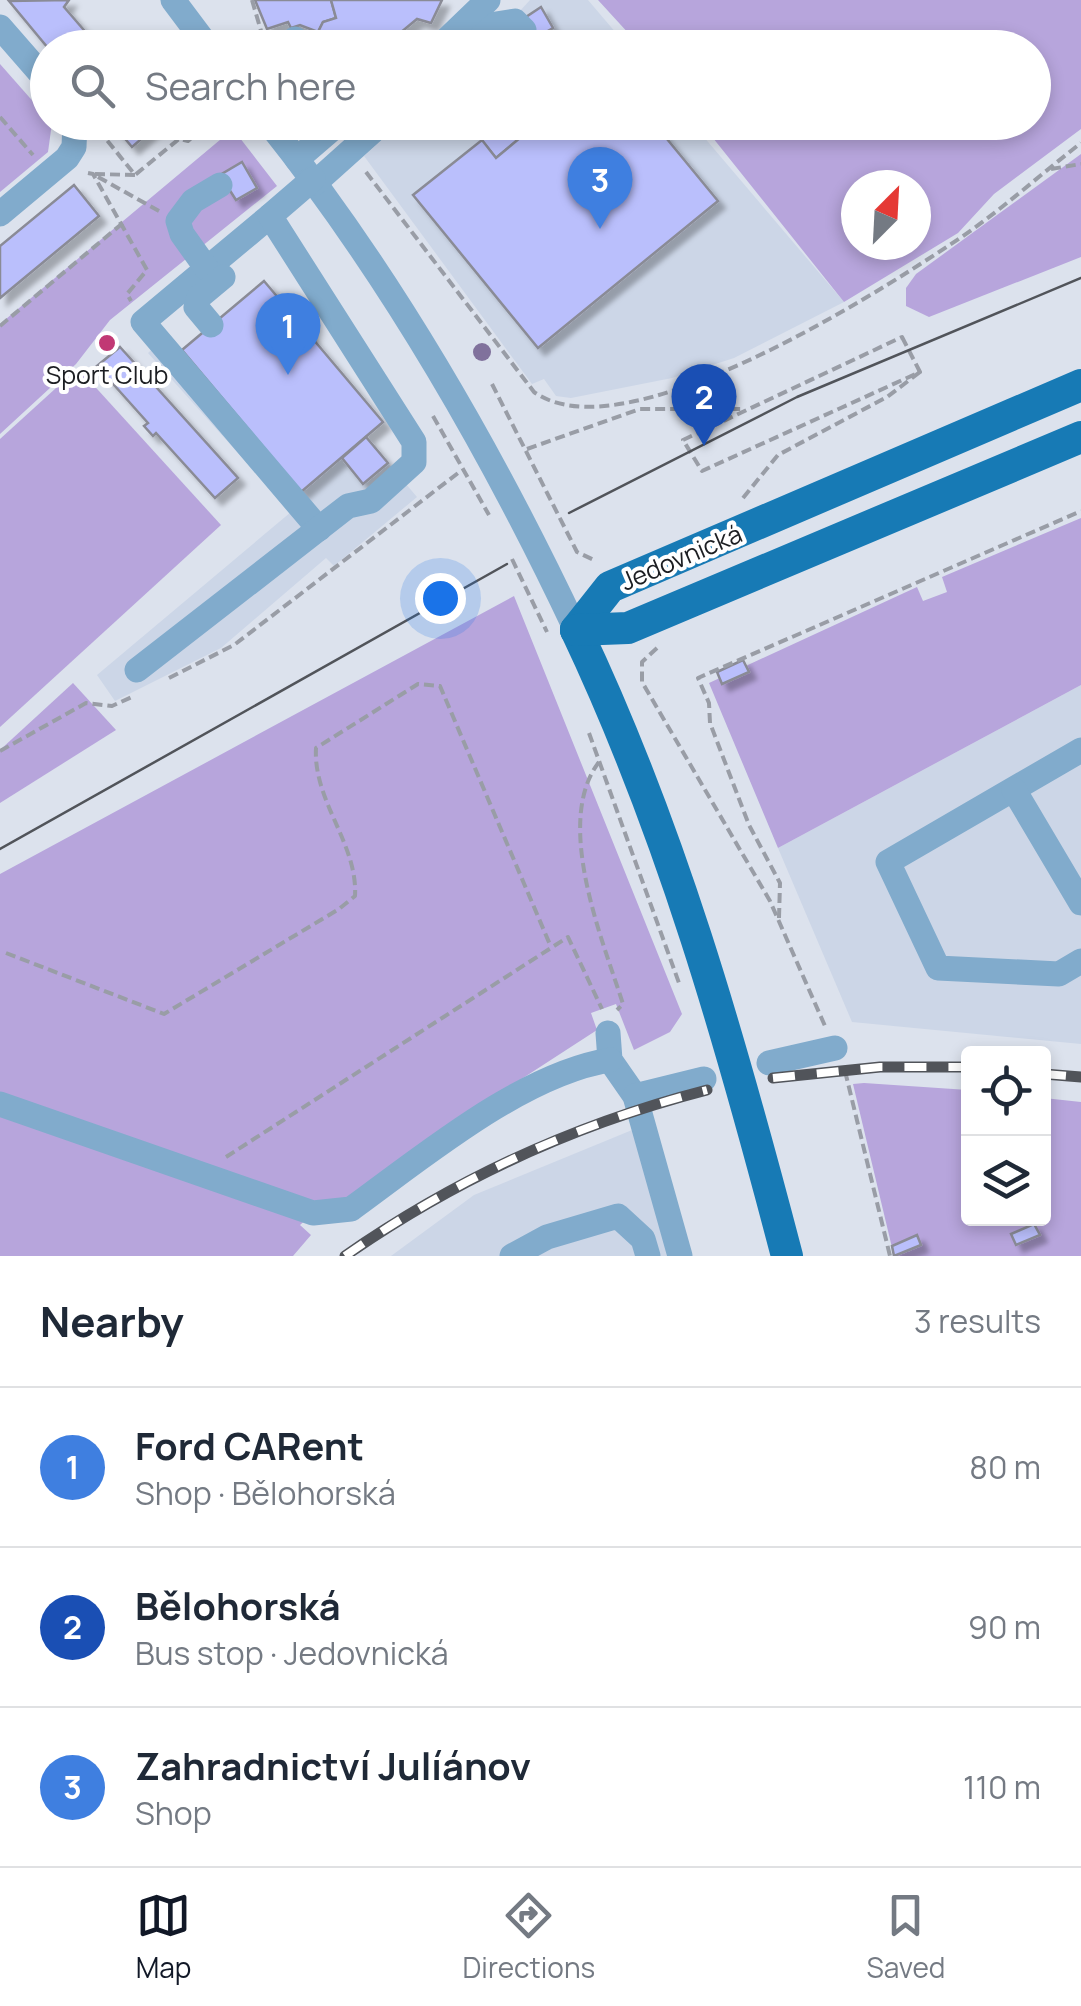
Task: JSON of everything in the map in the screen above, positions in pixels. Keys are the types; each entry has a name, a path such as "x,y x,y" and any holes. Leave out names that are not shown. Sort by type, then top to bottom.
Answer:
{"main road":[{"name":"Jedovnická","path":"565,638 610,587 1081,385"},
{"name":"Jedovnická","path":"565,638 628,628 1081,438"},
{"path":"565,638 626,740 681,887 726,1028 788,1256"}],"street":[{"path":"173,0 196,30"},
{"path":"457,30 488,0"},
{"path":"489,30 496,24 515,21 524,30"},
{"path":"0,27 30,61"},
{"path":"282,140 385,285 526,526 546,568 565,638"},
{"path":"319,529 144,322 270,216 308,174 329,140"},
{"path":"308,174 350,152 364,140"},
{"path":"0,214 68,147"},
{"path":"206,268 182,234 178,221 193,201 220,184"},
{"path":"142,679 319,529 348,506 370,501 414,462 414,442 270,216"},
{"path":"211,325 196,308 199,297 230,270 230,248"},
{"path":"1081,750 888,862 938,968 1059,974 1081,960"},
{"path":"1014,790 1081,903"},
{"path":"606,1024 610,1060 635,1096 680,1256"},
{"path":"769,1064 834,1048"},
{"path":"0,1104 314,1212 335,1214 352,1209 472,1122 581,1065 610,1060"},
{"path":"635,1096 704,1080"},
{"path":"512,1256 546,1236 618,1216 642,1239 648,1256"}],"path":[{"path":"252,0 261,30"},
{"path":"0,117 30,130"},
{"path":"107,140 135,175"},
{"path":"94,174 135,175 177,140"},
{"path":"350,152 534,392 552,405 581,410 704,383 950,245 1081,143"},
{"path":"68,147 94,174 148,270 127,294 144,322"},
{"path":"68,147 94,174 178,221"},
{"path":"1046,170 1081,164"},
{"path":"0,326 124,222"},
{"path":"902,337 920,372 702,471 683,440 902,337"},
{"path":"735,508 778,455 887,396 920,372"},
{"path":"492,384 577,552 601,564"},
{"path":"662,394 670,406"},
{"path":"526,449 640,409 750,409"},
{"path":"433,416 492,521"},
{"path":"164,680 234,645 463,468"},
{"path":"778,920 783,904 780,883 749,825 710,724 708,703 698,678 1081,511"},
{"path":"522,581 565,638"},
{"path":"642,662 642,682 778,920 844,1070 890,1256"},
{"path":"0,751 86,703 112,706 142,679"},
{"path":"6,953 164,1014 339,909 354,896 356,876 314,774 316,748 418,684 440,686 551,947"},
{"path":"587,729 685,1000"},
{"path":"200,1173 568,938 606,1024 624,1004 582,873 584,797 599,762"}],"shaded area":[{"path":"530,0 588,0 614,30 502,30"},
{"path":"598,0 1081,0 1081,129 994,194 958,233 931,249 931,170 841,170 841,260 913,260 844,302 715,140 1051,140 1051,30 625,30"},
{"path":"0,64 30,98 30,140 50,140 48,152 0,192"},
{"path":"220,140 241,140 277,186 110,320 76,364 0,434 0,324"},
{"path":"382,140 706,140 844,302 734,358 672,378 571,398 556,396 544,379 532,384 364,156"},
{"path":"1081,154 1081,257 929,317 906,306 906,288 916,274"},
{"path":"169,334 302,491 342,458 363,483 388,463 417,497 334,566 326,558 221,648 115,701 97,675 291,512 148,353"},
{"path":"78,368 221,525 0,727 0,439"},
{"path":"1081,518 1081,685 778,848 709,683 917,587 923,601 947,592 942,577"},
{"path":"514,596 682,1014 670,1032 634,1050 616,1004 591,1013 597,1030 432,1137 351,1196 321,1206 300,1225 311,1235 293,1256 0,1256 0,874"},
{"path":"73,683 116,730 0,803 0,750"},
{"path":"1081,685 1081,1044 852,1022 778,848"},
{"path":"853,1084 961,1090 961,1226 1051,1226 1051,1099 1081,1102 1081,1256 894,1256"},
{"path":"637,1128 674,1256 391,1256 474,1195"}],"building":[{"path":"69,0 64,7 84,30 33,30 9,1"},
{"path":"255,0 331,0 336,18 323,22 319,30 300,25 291,28 288,22 267,29"},
{"path":"331,0 442,0 431,23 417,19 404,30 319,30 323,22 336,18"},
{"path":"541,7 553,28 533,30 526,17"},
{"path":"482,140 518,140 496,158"},
{"path":"482,140 496,158 518,140 668,140 718,201 538,348 413,195"},
{"path":"242,162 257,188 236,200 220,175"},
{"path":"74,185 99,216 0,298 0,246"},
{"path":"264,281 383,422 301,492 182,350"},
{"path":"120,347 238,478 215,498 156,433 153,436 144,426 148,423 97,366"},
{"path":"366,437 388,463 363,484 342,458"},
{"path":"743,660 749,672 722,684 717,672"},
{"path":"1035,1226 1040,1235 1016,1245 1011,1234"},
{"path":"917,1235 921,1245 894,1256 892,1246"}],"tram line":[{"path":"569,513 797,397 1081,278"},
{"path":"0,849 507,564"}],"railway":[{"path":"773,1078 880,1067 961,1067"},
{"path":"1051,1075 1081,1077"},
{"path":"345,1256 430,1202 518,1156 610,1119 707,1090"}],"place":[{"name":"Zahradnictví Julíánov","path":"600,229"},
{"name":"Sport Club","path":"107,343"},
{"name":"Ford CARent","path":"288,375"},
{"name":"Bělohorská","path":"704,446"}]}
